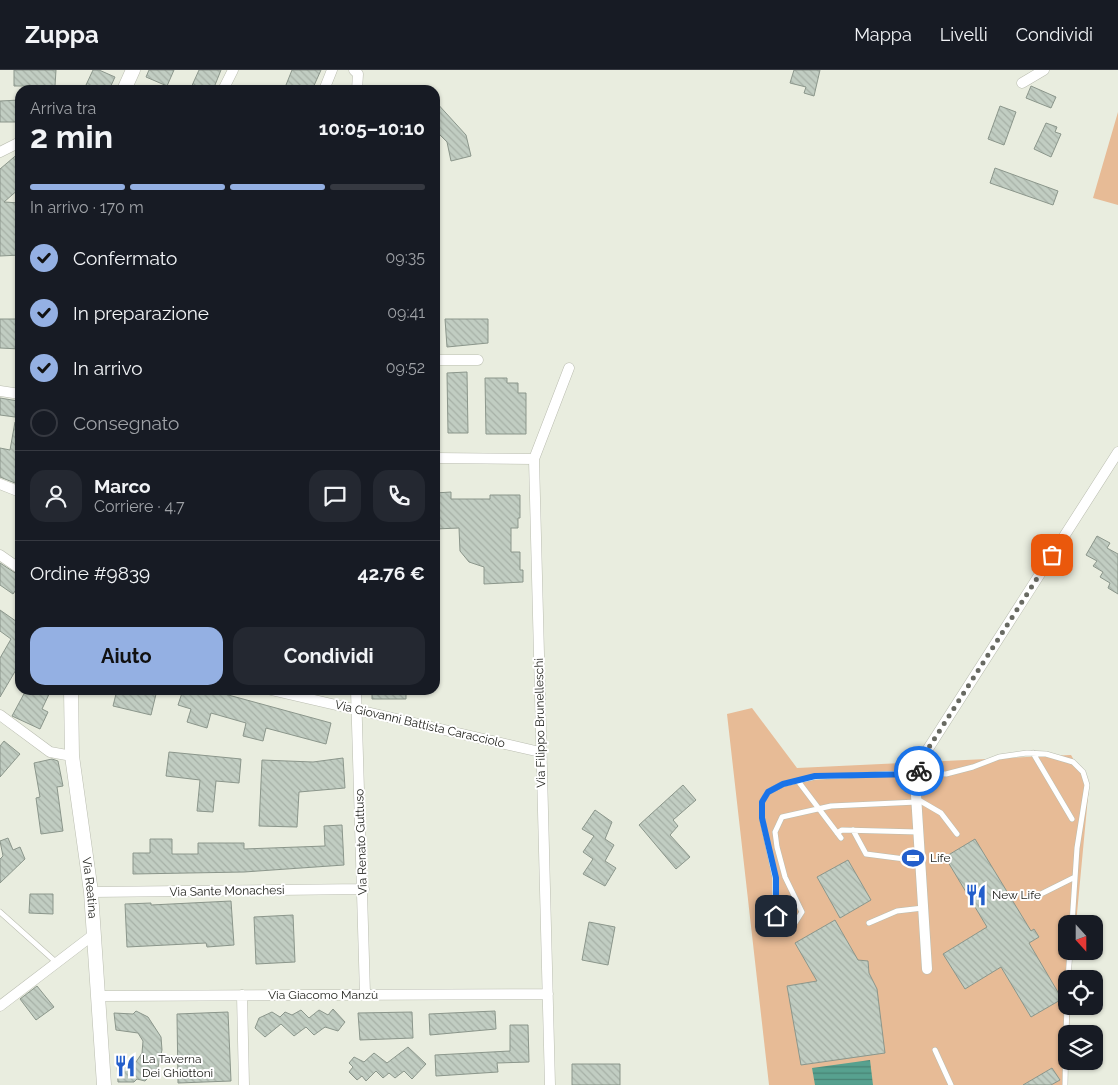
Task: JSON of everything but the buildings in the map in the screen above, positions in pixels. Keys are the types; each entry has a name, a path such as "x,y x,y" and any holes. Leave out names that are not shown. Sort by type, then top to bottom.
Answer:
{"street":[{"path":"225,85 232,70"},
{"path":"326,85 332,70"},
{"path":"354,70 358,74 357,85"},
{"path":"1022,84 1044,70"},
{"path":"125,85 128,72"},
{"path":"0,152 15,144"},
{"path":"440,360 478,360"},
{"name":"Via Filippo Brunelleschi","path":"550,1085 534,459 569,368"},
{"path":"0,391 15,393"},
{"path":"927,969 917,800 918,774 926,752 1118,452"},
{"path":"440,458 534,459"},
{"path":"0,484 15,490"},
{"path":"0,555 15,565"},
{"name":"Via Reatina","path":"71,695 72,756 90,892 104,1085"},
{"name":"Via Giovanni Battista Caracciolo","path":"292,695 540,752"},
{"name":"Via Renato Guttuso","path":"356,695 364,889 365,994"},
{"path":"0,715 50,752 72,756"},
{"name":"Via Sante Monachesi","path":"90,892 364,889"},
{"path":"0,1006 94,935"},
{"name":"Via Giacomo Manzù","path":"99,996 548,994"},
{"path":"242,995 244,1085"}],"lane":[{"path":"1033,753 1072,819"},
{"path":"957,834 941,813 917,800 818,808 782,817 775,832 785,877 802,907 798,920 786,924 778,920 775,912 776,878 762,818 762,802 768,792 783,784 815,776 946,774 973,767 999,757 1033,753 1053,755 1073,762 1079,767 1085,779 1087,794 1077,848 1073,915"},
{"path":"798,781 841,838"},
{"path":"837,833 842,830 918,832"},
{"path":"853,830 866,854 920,861"},
{"path":"1041,894 1075,877"},
{"path":"869,923 897,911 923,908"},
{"path":"0,912 57,963"},
{"path":"936,1050 951,1085"},
{"path":"1065,1070 1065,1085"}],"shaded area":[{"path":"1118,112 1118,205 1093,198"},
{"name":"Life","path":"752,708 797,768 1071,755 1089,786 1077,915 1058,915 1058,960 1072,960 1071,970 1058,970 1058,1015 1070,1015 1069,1025 1058,1025 1058,1070 1067,1070 1067,1085 769,1085 727,714"}],"water":[{"path":"870,1060 873,1085 815,1085 812,1068"}],"way so far":[{"path":"919,771 926,752 1052,555"}],"place":[{"name":"Life","path":"913,858"},
{"name":"New Life","path":"976,895"},
{"name":"La Taverna Dei Ghiottoni","path":"125,1066"}],"route":[{"path":"776,916 776,878 762,818 762,802 768,792 783,784 815,776 911,772 918,774 919,771"}]}
